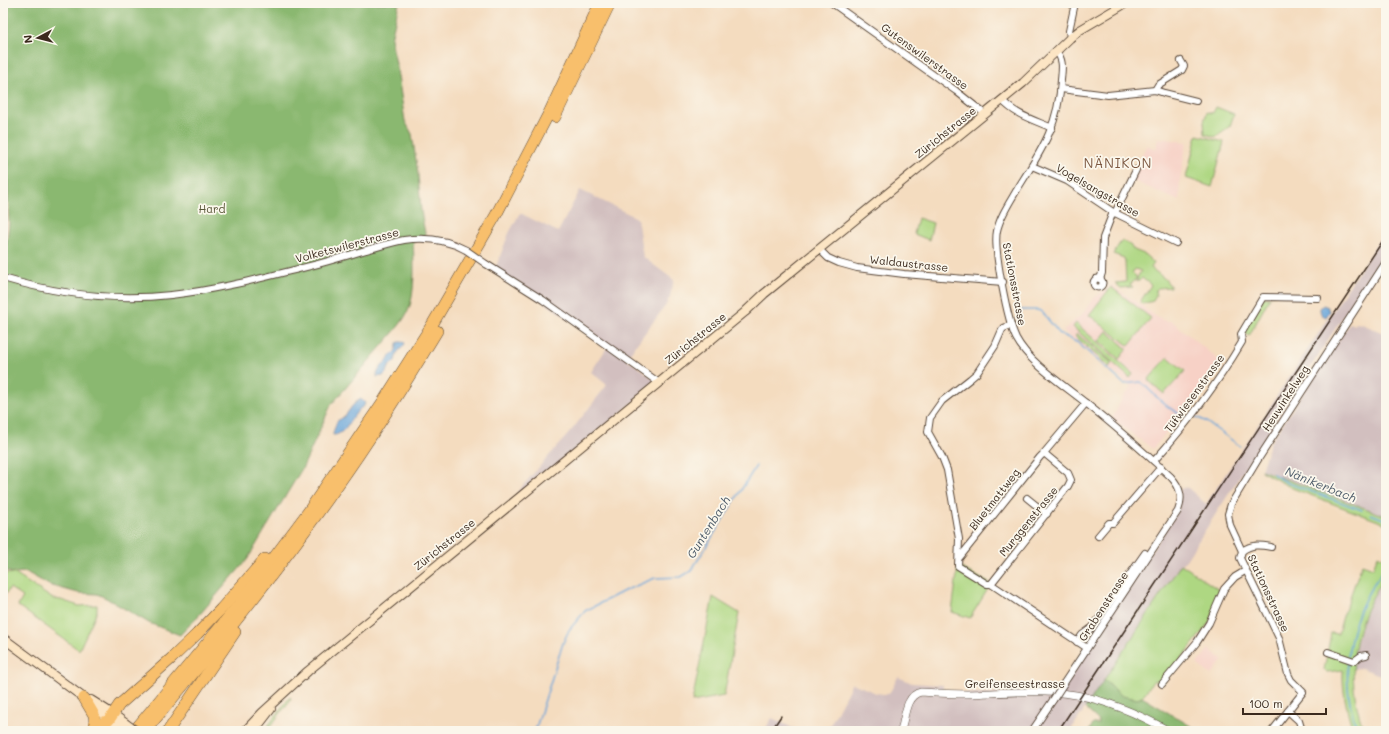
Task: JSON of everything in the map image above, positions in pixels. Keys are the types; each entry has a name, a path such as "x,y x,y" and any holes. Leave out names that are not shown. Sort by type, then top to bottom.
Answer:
{"highway":[{"path":"135,731 240,603 308,512 384,400 432,325 461,277 528,156 600,3"},
{"path":"145,731 210,654 311,523 356,459 404,386 501,221 546,135 610,3"},
{"path":"97,731 104,722 111,717 119,705 202,629 308,512"},
{"path":"168,731 224,650 266,582"},
{"path":"84,698 94,715 97,731"}],"main road":[{"name":"Zürichstrasse","path":"245,731 308,671 819,249 1023,83 1070,38 1080,30 1126,3"},
{"path":"3,638 84,698 95,702 124,728 135,731"},
{"name":"Zürichstrasse","path":"254,731 281,696"}],"street":[{"name":"Gutenswilerstrasse","path":"832,3 950,86 985,114"},
{"path":"1070,38 1069,30 1075,3"},
{"name":"Stationsstrasse","path":"1056,51 1060,55 1062,61 1061,89 1052,128 1032,166 1006,209 997,231 997,250 1011,325 1017,339 1032,359 1161,467 1175,481 1180,489"},
{"path":"1155,90 1158,84 1182,70 1184,66 1181,61"},
{"path":"1061,89 1108,95 1155,90 1196,101"},
{"path":"1002,100 1019,114 1052,128"},
{"name":"Vogelsangstrasse","path":"1032,166 1066,181 1114,212 1176,243"},
{"path":"1100,279 1102,273 1104,238 1114,212 1136,170"},
{"name":"Volketswilerstrasse","path":"3,278 47,289 84,294 129,297 170,295 197,292 310,266 404,240 436,240 457,245 466,250 544,300 658,382"},
{"name":"Waldaustrasse","path":"819,249 828,258 848,266 904,274 1003,282"},
{"name":"Heuwinkelweg","path":"1242,551 1230,525 1228,514 1231,504 1258,458 1386,262"},
{"name":"Tüfwiesenstrasse","path":"1154,461 1215,385 1242,342 1241,334 1263,297 1318,298"},
{"path":"1011,325 1002,330 995,346 977,372 942,401 930,418 928,432 942,457 947,470 959,539 960,557 958,566 987,584 991,584 1087,648"},
{"name":"Bluetmattweg","path":"960,557 1040,457 1086,403"},
{"name":"Murggenstrasse","path":"991,584 1047,514 1071,480 1068,473 1044,453"},
{"path":"1098,536 1109,523 1113,523 1161,467"},
{"name":"Grabenstrasse","path":"1032,731 1173,518 1180,505 1180,489"},
{"path":"1027,498 1047,514"},
{"path":"1078,642 1082,635 1093,627 1164,524 1170,518 1173,518"},
{"name":"Stationsstrasse","path":"1271,548 1256,545 1247,547 1242,551 1240,558 1245,571 1279,638 1288,674 1291,680 1303,692 1288,711"},
{"path":"1162,684 1197,642 1209,623 1224,589 1235,577 1245,571"},
{"path":"1328,652 1354,661 1361,656 1366,655"},
{"name":"Greifenseestrasse","path":"901,731 910,699 915,694 925,692 966,694 1059,693 1076,695 1096,699 1130,710 1169,731"},
{"path":"1272,731 1288,711 1299,721 1302,731"}],"shaded area":[{"path":"1158,138 1187,142 1180,179 1179,201 1129,179 1147,145 1156,150"},
{"path":"580,190 637,218 643,257 674,280 666,305 626,358 658,382 515,500 518,491 571,431 607,385 591,372 608,346 495,269 509,233 520,213 558,232"},
{"path":"1386,230 1386,250 1186,560 1181,564 1070,731 827,731 852,683 876,693 883,694 889,694 898,677 912,683 943,685 943,693 1059,693 1178,511 1180,489 1187,487 1206,504"},
{"path":"1112,285 1157,317 1165,321 1172,321 1222,363 1153,449 1112,419 1123,397 1132,387 1063,331 1083,313 1093,299"},
{"path":"1350,323 1355,325 1356,323 1362,324 1386,334 1386,516 1261,470 1270,443"},
{"path":"1386,577 1386,677 1361,668 1353,669 1353,665 1355,648 1364,614 1376,590"},
{"path":"1209,649 1223,660 1211,675 1197,664"},
{"path":"772,718 799,731 764,731"}],"green space":[{"name":"Hard","path":"3,3 399,3 391,39 405,121 412,134 418,174 421,211 426,239 413,239 414,276 411,304 399,326 331,405 303,467 247,560 180,635 149,623 97,594 78,593 49,585 26,572 13,573 3,570 3,277 9,223 7,163 3,159"},
{"path":"1216,107 1234,114 1230,126 1215,137 1205,134 1204,121 1207,112 1213,113"},
{"path":"1197,135 1224,142 1212,187 1186,178"},
{"path":"918,218 933,223 929,240 914,234"},
{"path":"1122,240 1134,250 1144,254 1154,263 1151,268 1165,279 1171,287 1158,288 1155,291 1156,296 1153,301 1142,304 1140,302 1151,285 1142,278 1138,282 1137,278 1141,271 1135,269 1132,273 1136,276 1136,282 1134,280 1130,285 1133,287 1121,288 1115,283 1126,282 1124,258 1113,254"},
{"path":"1386,250 1386,255 1345,315"},
{"path":"1111,287 1151,318 1129,346 1089,315"},
{"path":"1263,297 1270,297 1249,336 1242,332"},
{"path":"1076,323 1133,374 1130,378 1073,327"},
{"path":"1107,331 1127,349 1119,359 1099,341"},
{"path":"1077,334 1112,363 1109,367 1075,336"},
{"path":"1168,357 1185,371 1164,394 1148,380"},
{"path":"1261,470 1386,516 1386,524 1292,488"},
{"path":"1386,551 1387,570 1385,578 1366,610 1356,642 1353,672 1354,687 1359,716 1364,731 1353,731 1345,701 1343,670 1327,672 1324,670 1331,633 1338,634 1362,564 1373,568 1378,555 1383,558"},
{"path":"1181,564 1222,592 1209,623 1162,684 1154,680 1142,697 1138,699 1122,696 1104,680"},
{"path":"958,566 991,584 970,618 952,612"},
{"path":"3,573 15,574 53,599 79,606 97,605 97,611 79,650 18,606 23,597 10,588 4,596 3,595"},
{"path":"713,597 739,613 724,696 692,702"},
{"path":"1104,680 1122,696 1138,699 1142,697 1199,731 1114,731 1113,729 1109,731 1089,731 1093,724 1099,724 1098,720 1085,708"},
{"path":"290,697 291,699 267,731 264,731"}],"water":[{"path":"1323,305 1328,307 1328,310 1330,311 1326,317 1322,315 1320,308"},
{"path":"404,342 405,344 397,353 395,361 390,365 387,372 383,376 377,377 378,371 390,355 392,355 397,343"},
{"path":"361,399 365,403 364,406 356,413 342,432 333,435 337,421 345,416 354,404"}],"waterway":[{"name":"Nänikerbach","path":"1021,310 1038,310 1042,312 1059,333 1078,343 1124,384 1141,382 1173,411 1185,416"},
{"name":"Nänikerbach","path":"1196,417 1205,421 1240,446"},
{"name":"Guntenbach","path":"535,731 563,643 569,630 585,611 626,590 655,578 681,577 691,571 756,466"},
{"name":"Nänikerbach","path":"1273,474 1288,483 1362,510"},
{"name":"Nänikerbach","path":"1371,514 1386,520"},
{"path":"1348,656 1360,609 1371,588 1386,568"},
{"path":"1348,660 1347,678 1349,696 1352,714 1358,731"}],"railway":[{"path":"1058,731 1386,236"},
{"path":"771,731 781,716"}],"district":[{"name":"NÄNIKON","path":"1118,162"}]}
